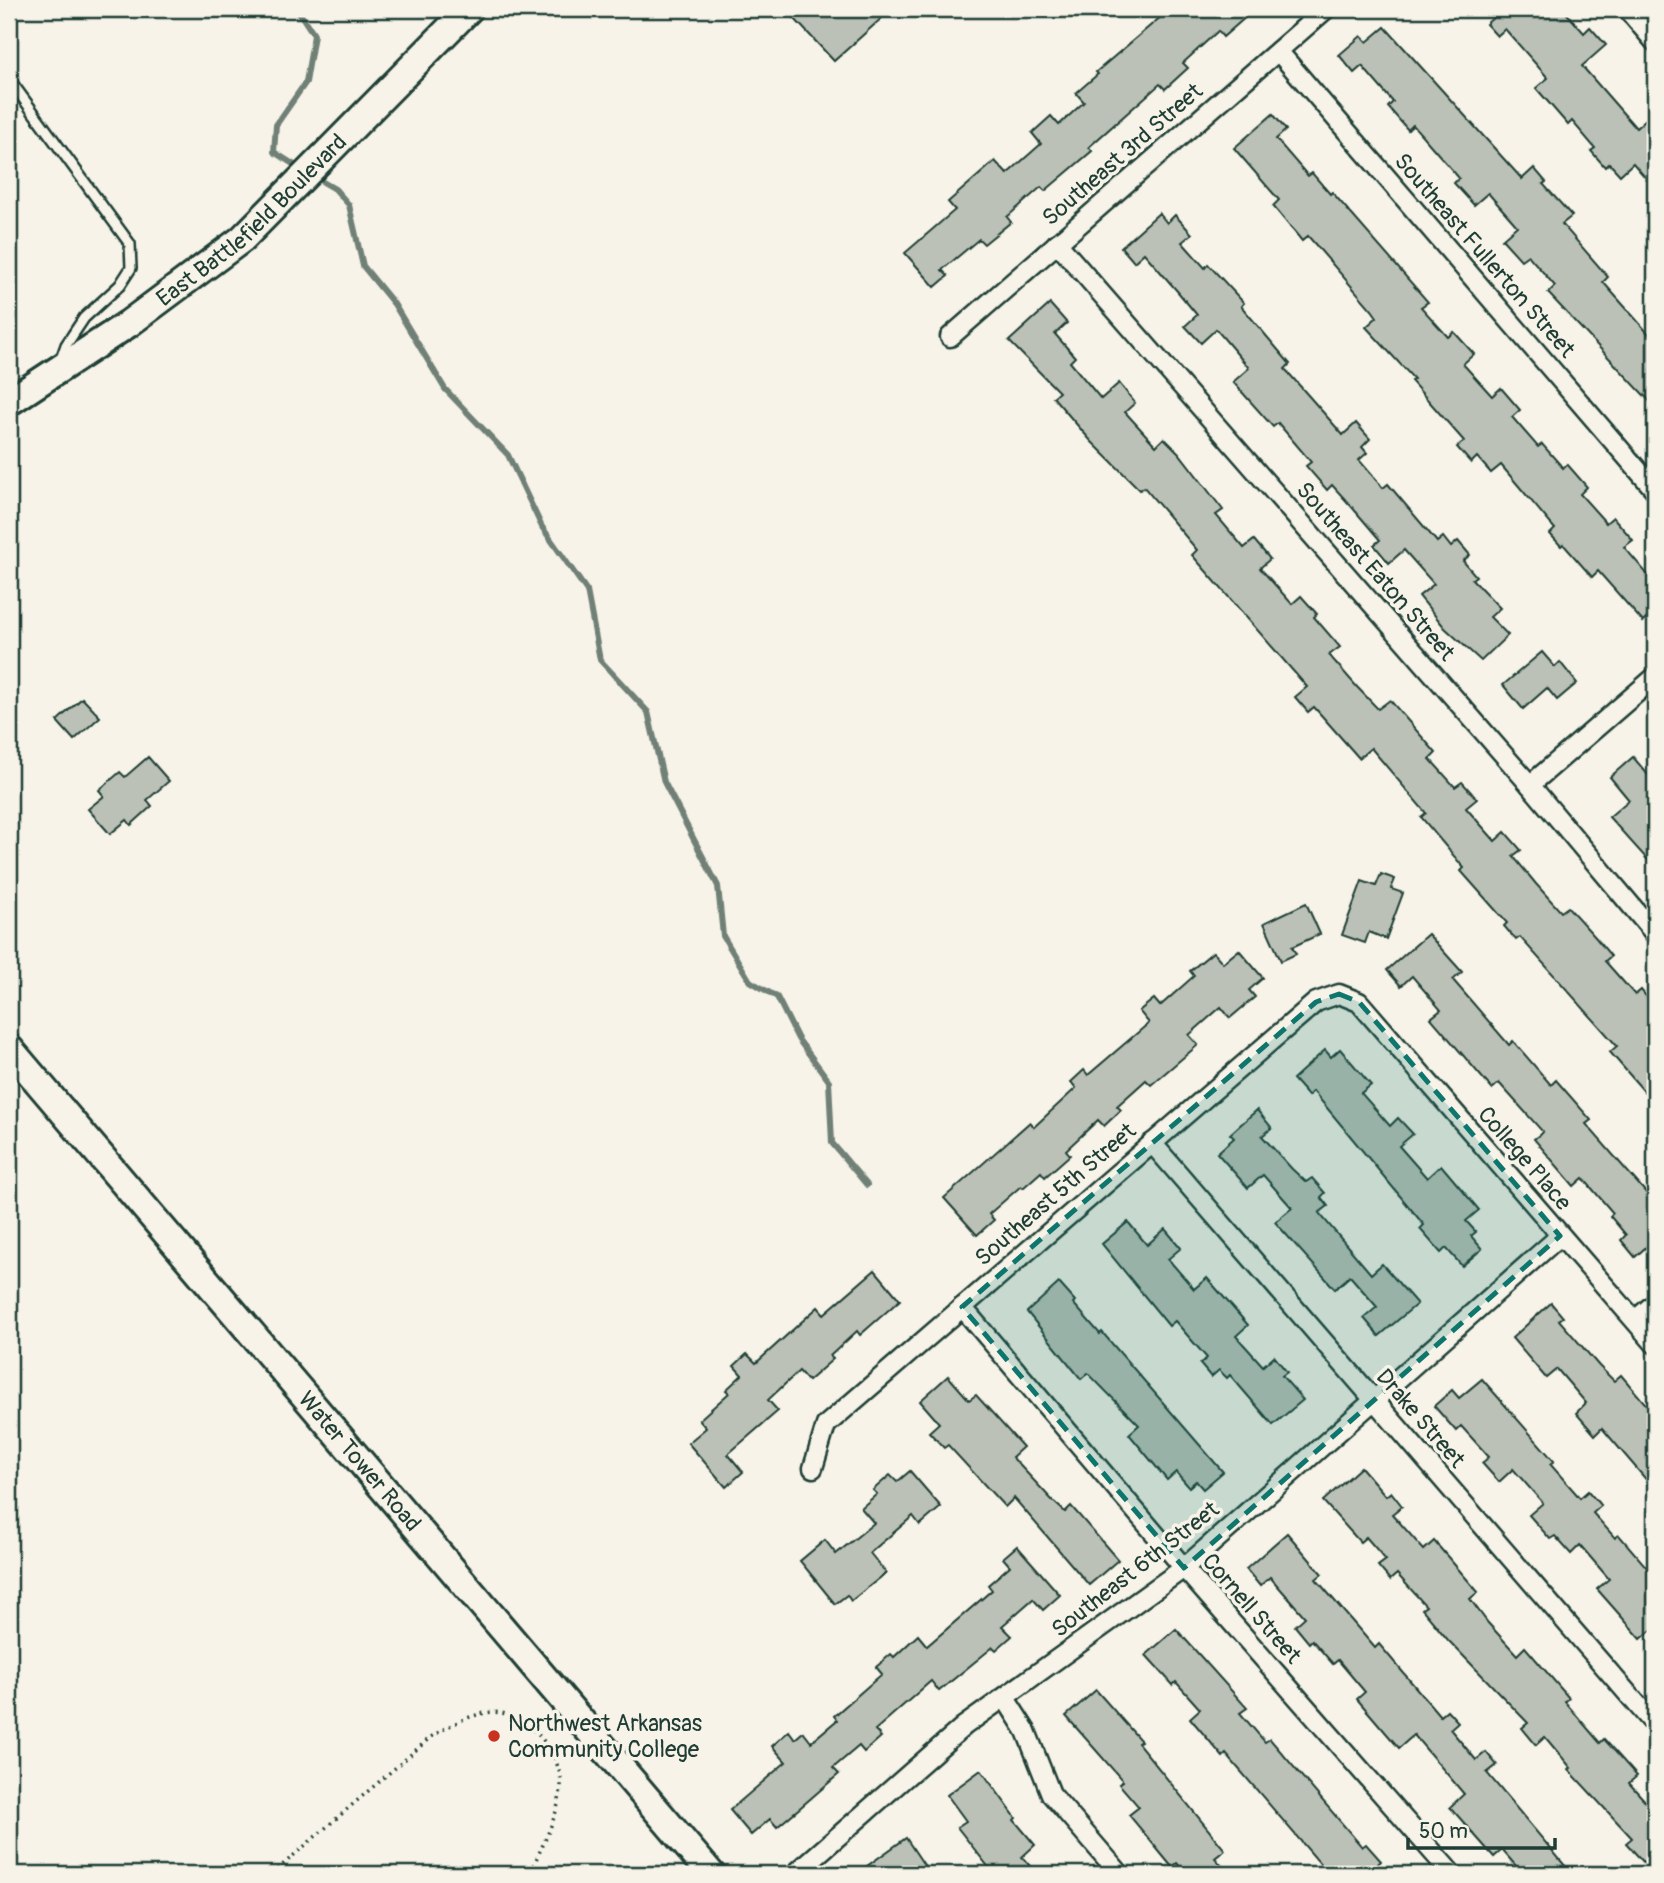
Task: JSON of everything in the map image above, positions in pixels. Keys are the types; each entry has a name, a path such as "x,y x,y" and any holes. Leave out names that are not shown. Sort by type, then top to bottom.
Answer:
{"street":[{"name":"East Battlefield Boulevard","path":"9,402 128,324 242,239 469,9"},
{"name":"Southeast 3rd Street","path":"950,337 1326,9"},
{"path":"1627,9 1655,41"},
{"name":"Southeast Fullerton Street","path":"1278,51 1655,490"},
{"name":"Southeast Eaton Street","path":"1057,243 1530,785 1655,934"},
{"path":"1530,785 1655,677"},
{"name":"Southeast 5th Street","path":"813,1468 826,1425 1316,1002 1339,994 1359,1002"},
{"name":"College Place","path":"1359,1002 1655,1344"},
{"name":"Water Tower Road","path":"9,1048 711,1874"},
{"name":"Drake Street","path":"1152,1143 1655,1725"},
{"name":"Southeast 6th Street","path":"795,1874 817,1867 964,1726 1184,1568 1560,1236"},
{"path":"1635,1320 1655,1303"},
{"name":"Cornell Street","path":"962,1307 1184,1568 1452,1874"},
{"path":"1005,1698 1026,1731 1051,1794 1120,1874"}],"lane":[{"path":"9,79 130,244 131,268 120,285 84,318 66,345 59,367"}],"path":[{"path":"272,1874 431,1737 452,1723 488,1713 513,1716 540,1737 557,1759 561,1785 547,1835 529,1874"}],"highlighted area":[{"path":"1339,994 1359,1002 1560,1236 1184,1568 962,1307 1316,1002"}],"building":[{"path":"802,9 875,9 883,17 834,61 793,17"},
{"path":"1170,9 1255,9 1223,37 1218,31 1183,63 1188,68 1165,89 1160,84 1089,147 1092,151 1045,191 1041,187 1007,217 1011,222 984,244 979,239 942,270 948,276 935,287 905,253 955,210 948,202 995,161 1007,174 1041,144 1032,133 1051,116 1059,125 1084,102 1076,93 1098,74 1096,72"},
{"path":"1503,9 1563,9 1584,33 1590,27 1606,45 1582,66 1636,128 1655,111 1655,189 1633,163 1620,175 1609,163 1605,167 1591,151 1595,148 1572,121 1568,125 1536,88 1548,78 1505,29 1497,36 1486,24"},
{"path":"1385,27 1522,179 1534,168 1546,182 1543,184 1572,216 1562,224 1608,277 1603,282 1655,341 1655,407 1548,293 1555,286 1528,255 1521,260 1502,239 1517,226 1488,193 1474,205 1454,183 1459,178 1413,125 1408,130 1388,107 1393,102 1362,66 1354,73 1339,55 1361,36 1367,42"},
{"path":"1273,114 1286,130 1276,139 1308,176 1312,173 1330,194 1332,192 1428,302 1421,307 1448,337 1454,332 1474,354 1463,364 1492,396 1501,388 1520,410 1512,417 1538,447 1542,444 1563,468 1567,464 1587,487 1580,494 1606,523 1613,517 1633,540 1624,547 1655,583 1655,610 1643,622 1598,571 1592,577 1563,544 1561,546 1550,534 1555,529 1501,465 1491,473 1477,457 1471,463 1457,447 1464,441 1411,381 1414,379 1366,327 1377,317 1372,310 1308,236 1302,241 1273,206 1279,200 1234,148"},
{"path":"1159,213 1167,223 1175,215 1192,234 1182,242 1205,268 1208,264 1244,303 1241,306 1290,364 1285,369 1343,435 1356,423 1370,439 1362,447 1367,453 1359,460 1383,488 1388,484 1437,542 1443,537 1451,547 1458,541 1470,555 1463,561 1476,576 1472,579 1500,608 1490,617 1508,635 1481,661 1445,628 1419,596 1434,584 1404,550 1389,563 1374,545 1380,540 1351,506 1332,485 1327,490 1306,466 1311,462 1278,423 1273,427 1233,382 1249,368 1216,329 1201,343 1185,326 1197,315 1178,292 1144,253 1134,262 1121,247"},
{"path":"1050,304 1067,323 1055,334 1075,357 1070,362 1101,399 1119,383 1135,403 1125,412 1156,446 1164,438 1179,453 1223,510 1216,515 1244,548 1254,540 1270,559 1260,568 1292,604 1301,596 1317,614 1314,617 1340,647 1329,655 1378,709 1390,700 1436,753 1430,759 1455,787 1462,782 1477,799 1466,808 1495,841 1505,832 1521,850 1513,856 1536,884 1561,912 1568,907 1611,956 1605,961 1635,995 1641,990 1655,1007 1655,1011 1648,1018 1655,1026 1655,1104 1610,1052 1617,1046 1520,937 1516,940 1504,926 1507,923 1461,871 1464,868 1421,817 1426,813 1371,748 1359,758 1314,707 1308,712 1295,697 1307,687 1192,555 1197,550 1144,487 1140,490 1091,441 1053,397 1059,392 1009,341"},
{"path":"1542,652 1555,667 1560,662 1577,683 1557,700 1547,688 1523,709 1503,685"},
{"path":"82,698 100,717 74,740 57,721"},
{"path":"148,757 169,781 147,800 152,806 131,825 127,820 110,834 88,809 104,796 99,790 120,772 125,777"},
{"path":"1633,757 1655,783 1655,868 1609,817 1629,800 1610,777"},
{"path":"1381,874 1395,879 1391,889 1403,893 1386,939 1369,932 1365,943 1342,935 1362,881 1376,886"},
{"path":"1306,903 1320,934 1292,947 1296,954 1281,961 1264,923"},
{"path":"1428,934 1462,972 1453,980 1509,1045 1513,1041 1551,1085 1556,1080 1591,1120 1586,1124 1655,1203 1655,1239 1635,1257 1621,1240 1626,1235 1610,1216 1613,1213 1583,1178 1574,1186 1534,1139 1543,1132 1499,1083 1492,1089 1431,1018 1441,1010 1412,976 1401,986 1387,970"},
{"path":"1239,950 1263,978 1249,990 1255,997 1230,1018 1221,1007 1189,1035 1198,1045 1151,1085 1146,1080 1117,1106 1121,1110 1104,1126 1098,1120 1066,1150 1070,1155 1045,1177 1041,1172 1023,1188 1021,1186 989,1214 994,1220 977,1235 944,1198 1030,1122 1034,1127 1076,1088 1071,1082 1084,1070 1088,1075 1149,1023 1139,1011 1154,999 1160,1006 1194,976 1190,971 1213,952 1223,963"},
{"path":"1340,1049 1371,1085 1361,1093 1390,1126 1398,1118 1413,1134 1399,1146 1427,1178 1441,1165 1479,1210 1466,1221 1476,1232 1471,1236 1482,1249 1462,1266 1446,1248 1441,1253 1420,1229 1424,1225 1313,1091 1308,1096 1293,1079 1325,1050 1331,1057"},
{"path":"1257,1110 1272,1128 1262,1136 1306,1182 1312,1178 1325,1193 1321,1197 1328,1206 1319,1213 1371,1274 1382,1264 1417,1304 1379,1336 1364,1318 1377,1307 1350,1276 1335,1289 1275,1222 1292,1208 1263,1175 1248,1188 1217,1153 1234,1138 1230,1134"},
{"path":"1128,1222 1147,1245 1165,1229 1181,1248 1168,1259 1194,1289 1207,1278 1248,1325 1236,1336 1263,1366 1274,1356 1287,1372 1282,1376 1303,1400 1273,1425 1230,1375 1227,1378 1219,1370 1211,1377 1200,1364 1207,1358 1175,1321 1169,1326 1102,1244"},
{"path":"875,1270 900,1300 860,1335 857,1331 830,1356 833,1359 808,1381 799,1371 768,1400 778,1411 728,1454 743,1472 726,1487 688,1443 706,1428 699,1420 729,1393 726,1390 742,1375 734,1366 747,1354 756,1363 818,1307 824,1314"},
{"path":"1059,1283 1075,1301 1073,1303 1100,1334 1102,1332 1223,1472 1203,1489 1196,1481 1189,1487 1176,1472 1167,1480 1129,1434 1139,1425 1088,1373 1081,1379 1027,1312"},
{"path":"1551,1303 1563,1317 1559,1320 1599,1366 1614,1381 1621,1375 1655,1415 1655,1490 1602,1428 1595,1435 1576,1413 1586,1403 1557,1369 1546,1378 1512,1338"},
{"path":"948,1376 969,1400 976,1395 1023,1447 1012,1457 1065,1512 1071,1506 1118,1560 1089,1585 1014,1498 1005,1507 948,1445 944,1448 929,1432 939,1423 920,1401"},
{"path":"1482,1379 1554,1461 1550,1464 1580,1498 1588,1491 1601,1506 1593,1513 1615,1538 1619,1535 1655,1577 1655,1627 1641,1639 1597,1589 1609,1579 1580,1545 1571,1554 1555,1536 1550,1539 1529,1515 1543,1503 1513,1469 1499,1482 1482,1463 1489,1457 1461,1426 1456,1431 1434,1406 1452,1390 1459,1398"},
{"path":"1361,1467 1386,1496 1391,1492 1402,1506 1392,1514 1424,1550 1434,1541 1478,1592 1470,1599 1488,1623 1517,1655 1525,1647 1569,1698 1565,1702 1600,1743 1604,1739 1637,1776 1629,1783 1655,1812 1655,1859 1647,1866 1626,1843 1632,1838 1569,1770 1571,1768 1545,1737 1536,1745 1522,1728 1528,1723 1448,1640 1422,1609 1426,1606 1397,1574 1390,1580 1378,1566 1386,1560 1366,1537 1360,1542 1323,1501"},
{"path":"910,1471 941,1507 920,1525 913,1516 870,1553 886,1573 851,1601 847,1595 835,1604 800,1561 825,1540 836,1554 874,1523 861,1508 877,1494 873,1490 890,1475 897,1482"},
{"path":"1287,1533 1322,1574 1316,1579 1375,1648 1379,1644 1440,1716 1447,1710 1458,1722 1450,1729 1476,1760 1486,1752 1497,1765 1487,1773 1572,1874 1523,1874 1502,1850 1494,1857 1450,1807 1464,1794 1414,1735 1399,1748 1357,1699 1365,1692 1338,1660 1333,1664 1312,1640 1309,1643 1295,1626 1305,1617 1270,1577 1260,1586 1246,1569"},
{"path":"1017,1546 1060,1595 1043,1610 1033,1599 1002,1626 1012,1636 996,1650 993,1647 939,1691 931,1681 875,1730 881,1737 864,1752 859,1746 833,1768 839,1774 802,1806 777,1827 770,1819 751,1835 730,1810 786,1762 772,1746 789,1731 795,1739 803,1732 811,1742 837,1720 834,1716 882,1674 876,1667 891,1654 894,1657 918,1635 927,1646 992,1590 988,1585 1010,1566 1003,1558"},
{"path":"1176,1629 1247,1708 1240,1713 1265,1742 1270,1739 1362,1847 1366,1844 1381,1861 1377,1865 1384,1874 1329,1874 1226,1754 1223,1757 1190,1718 1200,1709 1176,1682 1173,1685 1146,1655"},
{"path":"1096,1690 1141,1741 1138,1743 1225,1850 1215,1858 1229,1874 1187,1874 1177,1863 1172,1867 1129,1815 1139,1807 1119,1784 1123,1781 1066,1716"},
{"path":"981,1770 1016,1818 1014,1820 1035,1845 1022,1857 1037,1874 994,1874 957,1827 966,1821 947,1795"},
{"path":"906,1838 930,1874 856,1874"}],"waterway":[{"path":"293,164 274,152 276,125 306,82 314,35 297,9"},
{"path":"323,182 335,189 349,205 363,266 394,304 445,389 508,455 542,527 587,591 600,660 648,712 664,782 718,886 723,936 750,981 777,997 798,1039 829,1081 832,1143 867,1185"}],"place":[{"name":"Northwest Arkansas Community College","path":"494,1736"}]}
